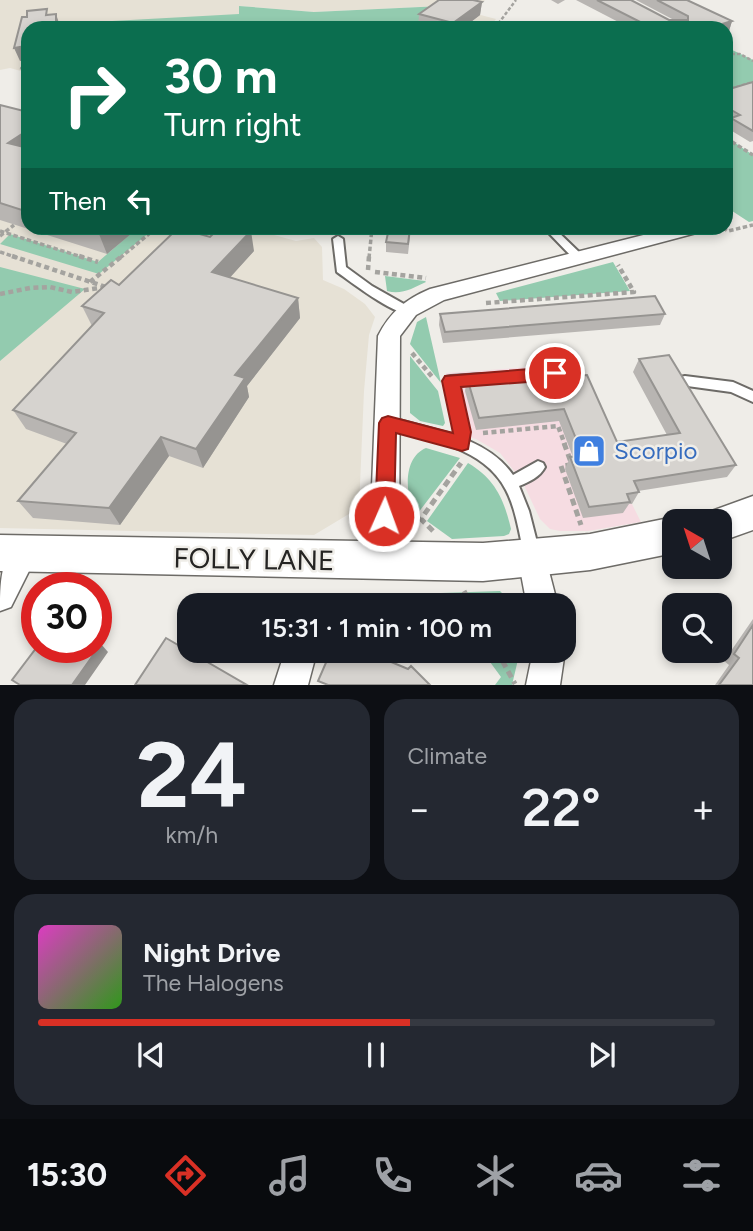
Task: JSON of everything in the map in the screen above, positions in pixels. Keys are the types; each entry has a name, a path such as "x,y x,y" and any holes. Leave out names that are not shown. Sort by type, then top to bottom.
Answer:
{"street":[{"path":"384,562 389,336 395,322 421,301 438,294 664,235"},
{"path":"732,520 753,513"},
{"name":"FOLLY LANE","path":"11,554 437,563 590,552 662,537"},
{"path":"0,596 11,554"},
{"path":"533,558 541,593"},
{"path":"291,685 297,663"},
{"path":"543,685 547,663"}],"lane":[{"path":"556,235 577,256"},
{"path":"338,239 341,269 368,289 407,311"},
{"path":"516,376 555,373"},
{"path":"466,441 451,381 490,378"},
{"path":"685,381 733,387 753,397"},
{"path":"388,423 466,441 494,463 510,482 533,558"},
{"path":"510,482 527,476 538,467"}],"path":[{"path":"500,21 516,0"},
{"path":"733,54 740,54 753,61"},
{"path":"733,88 753,82"},
{"path":"733,142 753,155"},
{"path":"0,233 14,225"},
{"path":"733,230 753,225"},
{"path":"0,233 98,262"},
{"path":"90,282 147,235"},
{"path":"368,289 372,235"},
{"path":"0,252 106,287 72,292 50,287 30,288 0,294"},
{"path":"389,336 406,346 442,389"},
{"path":"437,563 436,535 421,519 466,441 491,434 558,426 572,464 561,466 584,533"},
{"path":"504,663 516,685"}],"shaded area":[{"path":"0,0 485,0 473,13 496,19 428,21 442,6 314,12 239,6 239,21 21,21 21,71 10,68 0,70"},
{"path":"0,121 21,201 21,235 274,235 296,241 314,238 322,247 323,280 344,289 365,304 375,317 369,335 364,391 359,508 314,535 0,528"},
{"path":"571,364 641,522 588,531 550,529 540,519 522,481 500,453 476,439 456,434 446,373"}],"green space":[{"path":"239,6 314,12 442,6 428,21 112,21 239,14"},
{"path":"733,50 753,60 753,86 733,92"},
{"path":"733,142 753,155 753,221 749,222 733,212"},
{"path":"10,234 98,262 129,235 146,235 99,274 0,244"},
{"path":"613,262 630,291 500,301 496,293"},
{"path":"0,267 85,289 0,361"},
{"path":"385,276 426,282 407,290 392,292 387,291"},
{"path":"426,317 441,383 410,344 417,322"},
{"path":"410,356 438,391 445,423 443,426 420,421 410,413"},
{"path":"426,448 460,458 418,513 413,510 410,502 408,475 414,459"},
{"path":"468,463 485,476 497,491 508,518 511,529 509,534 452,539 427,521"},
{"path":"500,591 502,593 441,593"},
{"path":"491,663 517,663 512,685 495,685 501,677"}],"building":[{"path":"439,0 482,2 456,21 419,14"},
{"path":"597,0 631,0 669,20 688,20 688,16 657,0 687,0 732,21 638,21"},
{"path":"47,9 46,15 56,14 56,21 21,21 21,47 14,48 22,17 27,17 27,11"},
{"path":"753,82 753,131 733,119 740,115 733,111 733,88"},
{"path":"0,105 21,110 21,135 8,143 21,146 21,210 0,203"},
{"path":"171,235 247,235 212,272 298,298 235,375 245,378 196,449 161,437 109,508 18,501 76,433 13,410 104,313 82,306 111,280 119,285"},
{"path":"388,235 409,235 408,244 386,242"},
{"path":"655,296 665,314 445,332 440,314"},
{"path":"669,355 736,465 634,481 639,492 627,494 630,502 589,507 570,457 583,456 564,409 479,418 467,378 544,370 548,378 587,375 617,442 680,433 639,359"},
{"path":"753,625 753,685 719,685 739,658 734,654"},
{"path":"166,638 177,644 177,663 209,663 247,685 135,685"},
{"path":"25,663 88,663 72,685 20,685 12,680"},
{"path":"326,663 394,663 408,669 411,666 430,685 328,685 318,681"}],"place":[{"name":"Scorpio","path":"589,451"}],"route":[{"path":"384,516 388,423 462,443 451,381 555,373"}]}
